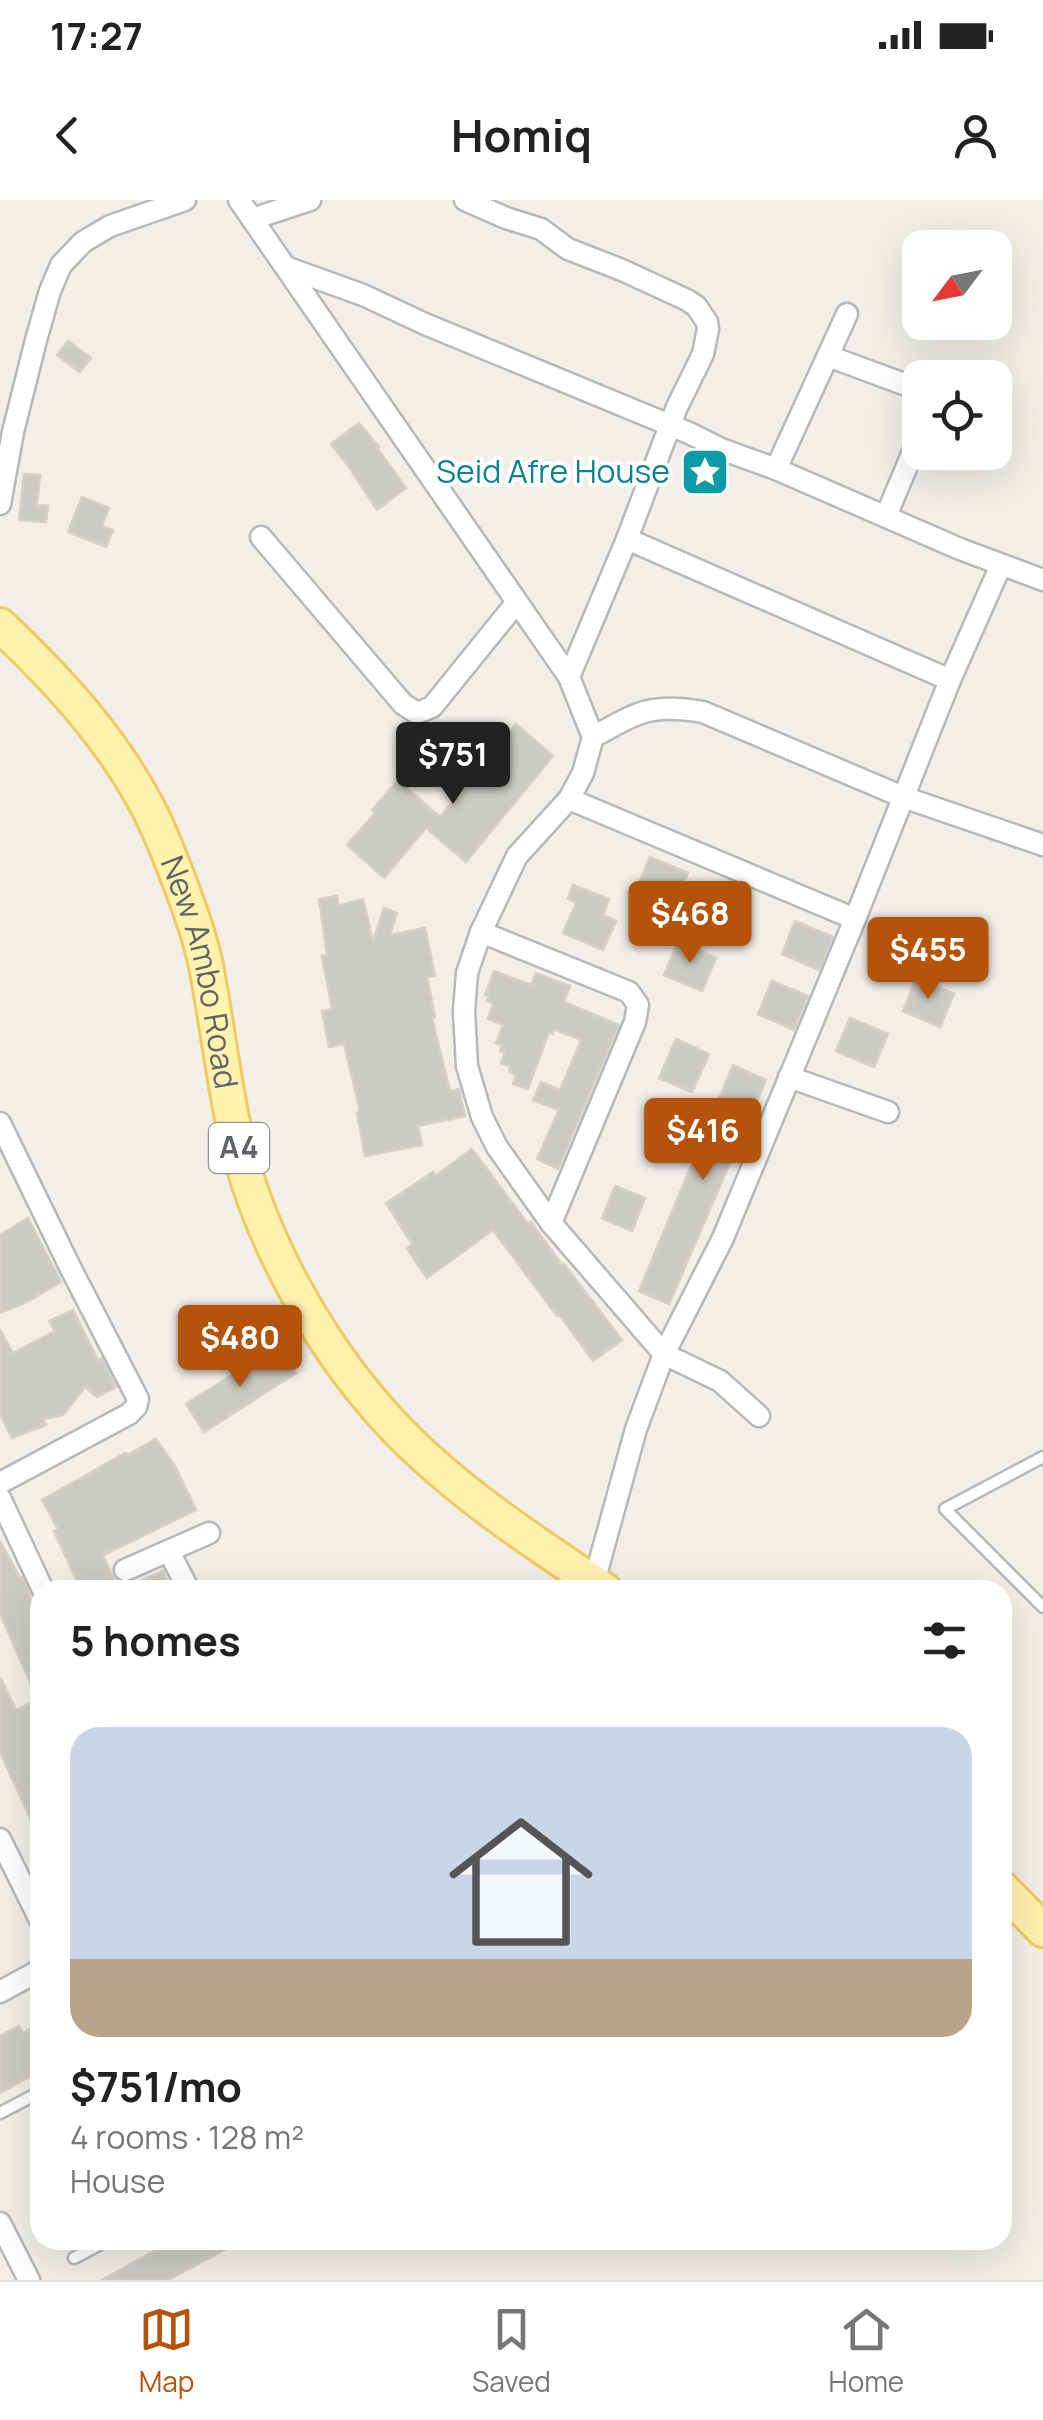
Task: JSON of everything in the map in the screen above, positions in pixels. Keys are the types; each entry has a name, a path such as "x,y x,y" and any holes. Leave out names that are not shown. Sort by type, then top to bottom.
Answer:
{"main road":[{"name":"New Ambo Road","path":"0,625 72,698 112,750 147,807 170,856 208,972 236,1136 253,1197 278,1256 310,1315 380,1411 423,1456 591,1580"},
{"path":"1012,1898 1043,1930"}],"street":[{"path":"0,504 36,340 61,266 83,242 110,226 185,200"},
{"path":"239,200 569,676 594,736 583,773 569,799 517,856 480,932 467,973 464,1012 468,1066 482,1117 496,1147 551,1224 664,1354 720,1381 758,1416"},
{"path":"252,220 310,200"},
{"path":"465,200 541,228 568,249 696,306 707,322 706,344 569,676"},
{"path":"287,268 362,295 689,432 721,449 1043,580"},
{"path":"776,469 847,314"},
{"path":"828,356 902,383"},
{"path":"886,516 905,470"},
{"path":"261,537 403,704 418,713 432,706 517,602"},
{"path":"628,539 950,680"},
{"path":"601,1580 636,1428 664,1354 723,1238 950,680 1001,565"},
{"path":"594,736 651,708 704,712 903,796 1043,846"},
{"path":"569,799 855,919"},
{"path":"480,932 629,992 638,1006 635,1022 551,1224"},
{"path":"789,1077 888,1112"},
{"path":"0,1123 138,1399 129,1414 0,1483"},
{"path":"0,1498 38,1580"},
{"path":"125,1570 208,1533"},
{"path":"170,1552 183,1580"},
{"path":"0,1839 30,1900"},
{"path":"0,1992 30,1976"},
{"path":"0,2223 29,2280"}],"lane":[{"path":"1043,1457 945,1509 1043,1607"},
{"path":"0,2113 30,2097"},
{"path":"74,2258 89,2250"}],"building":[{"path":"68,341 91,358 80,372 57,355"},
{"path":"359,423 406,488 377,510 331,444"},
{"path":"24,474 40,475 37,505 48,506 46,522 19,520"},
{"path":"82,497 109,508 102,526 113,530 106,547 68,532"},
{"path":"516,724 553,756 466,862 426,828 384,878 347,845 398,780 440,817"},
{"path":"650,857 688,873 674,906 636,890"},
{"path":"573,885 609,899 603,915 616,921 603,950 563,933 576,903 568,899"},
{"path":"337,896 338,906 363,899 373,941 384,908 397,913 390,935 425,928 435,976 427,977 435,1017 432,1018 450,1091 459,1089 465,1116 418,1126 422,1145 365,1156 357,1113 360,1111 344,1044 329,1047 322,1011 332,1009 322,956 327,955 319,899"},
{"path":"795,921 833,937 819,970 782,954"},
{"path":"678,941 716,958 702,991 664,975"},
{"path":"494,971 531,985 536,973 570,986 564,1002 619,1025 558,1169 537,1159 559,1110 533,1100 541,1082 560,1090 581,1040 554,1029 553,1034 549,1032 528,1089 513,1084 516,1075 509,1072 510,1066 501,1063 505,1053 500,1051 502,1045 496,1043 503,1025 488,1019 493,1004 485,995"},
{"path":"916,978 954,994 940,1027 903,1011"},
{"path":"772,981 808,996 794,1030 758,1014"},
{"path":"850,1018 888,1034 874,1067 836,1051"},
{"path":"676,1039 709,1054 692,1092 659,1078"},
{"path":"733,1065 766,1080 669,1304 639,1291"},
{"path":"472,1149 622,1340 593,1361 493,1230 427,1278 407,1249 412,1244 386,1203 433,1172 435,1176"},
{"path":"615,1186 645,1198 632,1231 602,1218"},
{"path":"28,1218 61,1282 0,1313 0,1235"},
{"path":"73,1310 116,1387 97,1397 85,1387 63,1415 43,1419 46,1425 12,1438 0,1414 0,1330 13,1353 55,1331 49,1321"},
{"path":"268,1352 288,1360 296,1373 204,1432 186,1404"},
{"path":"156,1439 176,1468 196,1510 103,1555 114,1580 76,1580 54,1531 58,1529 42,1500"},
{"path":"0,1541 30,1596 30,1682 0,1614"},
{"path":"163,1571 167,1580 142,1580"},
{"path":"0,1677 16,1710 30,1704 30,1818 0,1752"},
{"path":"19,2026 23,2033 30,2029 30,2076 0,2093 0,2036"},
{"path":"155,2250 224,2250 168,2280 102,2280"}],"place":[{"name":"Seid Afre House","path":"705,472"}]}
